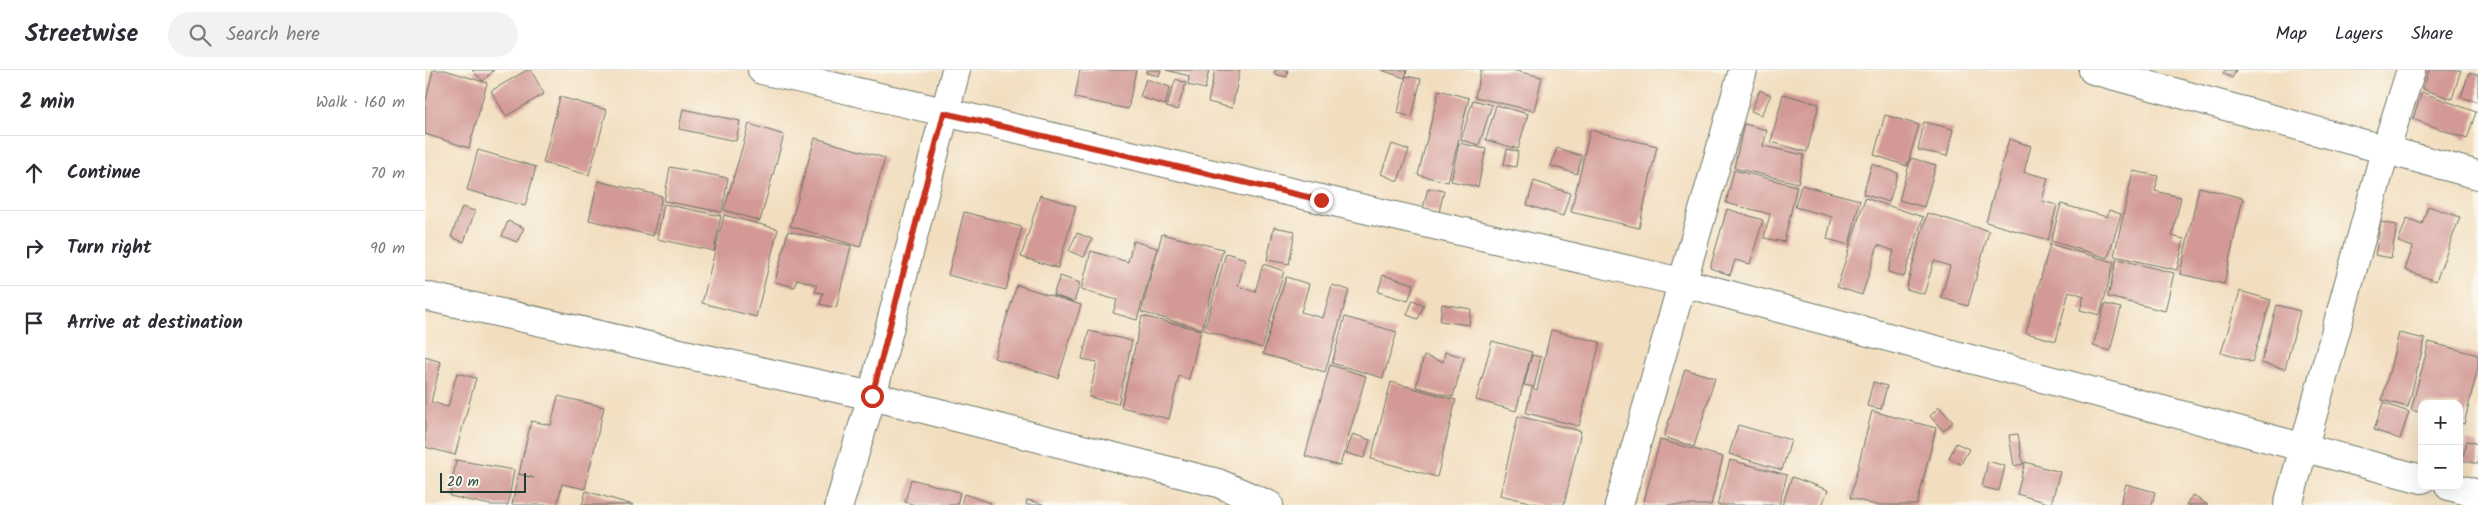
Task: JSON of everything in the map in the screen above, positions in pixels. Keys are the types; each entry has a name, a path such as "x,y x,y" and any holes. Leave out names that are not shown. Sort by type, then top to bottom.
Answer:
{"street":[{"path":"762,70 1681,282 2303,449 2418,478"},
{"path":"839,505 872,396 955,70"},
{"path":"1619,505 1681,282 1743,70"},
{"path":"2093,70 2478,175"},
{"path":"2288,505 2385,151 2411,70"},
{"path":"425,296 872,396 1218,483 1269,505"},
{"path":"2463,490 2478,494"}],"building":[{"path":"433,70 445,70 487,83 469,148 425,134 425,105"},
{"path":"472,70 494,70 483,81"},
{"path":"527,70 531,70 544,94 506,116 491,91"},
{"path":"1080,70 1136,70 1128,109 1075,98"},
{"path":"1147,70 1161,70 1159,76 1146,73"},
{"path":"1166,70 1209,70 1205,89 1188,85 1189,76"},
{"path":"1215,70 1240,70 1232,108 1208,102"},
{"path":"1275,70 1288,70 1287,77 1274,74"},
{"path":"1381,70 1407,70 1405,78"},
{"path":"1481,70 1512,70 1542,77 1534,111 1475,97"},
{"path":"2225,70 2236,70 2232,78 2223,73"},
{"path":"2429,70 2461,70 2452,99 2423,89"},
{"path":"2469,73 2478,75 2478,102 2461,97"},
{"path":"1406,76 1421,79 1412,117 1398,113"},
{"path":"1146,79 1170,87 1165,105 1140,97"},
{"path":"1176,79 1186,83 1177,110 1166,107"},
{"path":"1439,90 1469,98 1448,182 1418,175"},
{"path":"1760,90 1771,95 1761,115 1751,111"},
{"path":"2422,92 2476,112 2467,139 2413,119"},
{"path":"1783,94 1819,104 1807,152 1771,142"},
{"path":"560,97 607,110 589,175 543,163"},
{"path":"1473,100 1492,105 1479,145 1461,140"},
{"path":"1496,105 1528,114 1518,149 1486,140"},
{"path":"683,109 740,121 736,141 679,129"},
{"path":"1885,115 1919,125 1907,166 1874,155"},
{"path":"1924,122 1953,129 1947,156 1918,150"},
{"path":"749,124 784,135 760,221 724,210"},
{"path":"1744,124 1767,130 1763,146 1804,155 1798,183 1734,168"},
{"path":"1590,130 1657,146 1639,228 1571,212"},
{"path":"815,138 885,158 860,247 790,226"},
{"path":"2009,139 2031,146 2024,172 2048,178 2042,201 2057,205 2048,240 1986,222"},
{"path":"1459,143 1486,149 1478,187 1451,181"},
{"path":"1392,144 1409,150 1398,181 1381,174"},
{"path":"1557,148 1582,156 1577,174 1551,166"},
{"path":"1507,149 1518,151 1516,167 1504,165"},
{"path":"478,150 536,167 525,206 467,190"},
{"path":"1911,158 1936,165 1924,207 1899,200"},
{"path":"1872,164 1898,173 1889,202 1863,194"},
{"path":"670,167 728,178 722,212 664,201"},
{"path":"1734,170 1797,186 1784,242 1764,238 1770,214 1726,203"},
{"path":"2133,171 2158,176 2155,191 2181,197 2172,236 2184,239 2177,270 2114,256"},
{"path":"598,181 662,196 653,236 589,220"},
{"path":"1534,181 1570,193 1563,216 1527,205"},
{"path":"1801,185 1860,200 1849,245 1827,239 1832,217 1795,207"},
{"path":"2199,187 2243,198 2224,284 2180,274"},
{"path":"1428,188 1444,191 1439,212 1423,208"},
{"path":"1040,195 1076,206 1058,268 1021,257"},
{"path":"1865,198 1923,217 1904,277 1888,272 1894,251 1878,245 1862,295 1837,287"},
{"path":"664,204 721,216 714,251 657,239"},
{"path":"2061,204 2107,217 2109,210 2121,214 2108,258 2051,241"},
{"path":"2428,206 2460,217 2436,281 2405,270 2413,247 2398,242 2407,218 2422,224"},
{"path":"462,207 475,211 464,242 451,237"},
{"path":"1727,209 1763,220 1750,264 1735,260 1730,275 1710,268"},
{"path":"964,212 1022,227 1006,290 948,275"},
{"path":"1927,213 1989,231 1968,306 1941,298 1950,266 1934,261 1924,294 1906,289"},
{"path":"724,215 778,229 756,317 702,303"},
{"path":"508,221 524,228 517,242 502,236"},
{"path":"2381,222 2397,225 2391,258 2375,255"},
{"path":"1274,227 1295,231 1289,264 1267,260"},
{"path":"788,231 851,246 836,308 820,304 823,293 815,292 817,285 797,279 795,287 775,282"},
{"path":"1077,233 1092,239 1084,257 1069,251"},
{"path":"1162,234 1223,249 1202,329 1141,312"},
{"path":"1133,241 1157,248 1137,320 1113,313 1117,300 1081,290 1091,251 1128,262"},
{"path":"2050,244 2114,262 2100,315 2080,310 2084,296 2069,291 2056,341 2026,333"},
{"path":"1226,253 1246,259 1238,286 1255,292 1263,264 1284,271 1262,348 1204,330"},
{"path":"2117,259 2174,273 2165,311 2108,297"},
{"path":"1383,275 1414,284 1408,301 1378,292"},
{"path":"1060,276 1080,283 1074,302 1053,295"},
{"path":"1286,277 1309,284 1301,312 1323,318 1332,285 1349,290 1325,372 1263,354"},
{"path":"1017,285 1081,305 1058,378 994,358"},
{"path":"2240,291 2271,300 2252,362 2221,353"},
{"path":"1413,300 1424,305 1418,319 1407,315"},
{"path":"1442,304 1471,309 1469,325 1440,321"},
{"path":"2105,304 2121,308 2110,351 2093,346"},
{"path":"2277,305 2300,311 2285,369 2261,363"},
{"path":"1142,316 1201,330 1189,379 1179,376 1169,419 1121,407"},
{"path":"1345,317 1397,332 1383,378 1332,363"},
{"path":"1551,330 1600,342 1579,426 1526,413 1532,388 1537,390"},
{"path":"1089,331 1132,341 1118,404 1089,397 1097,362 1082,359"},
{"path":"2399,333 2425,339 2408,407 2382,400"},
{"path":"1492,341 1532,352 1516,411 1476,400"},
{"path":"2429,342 2478,355 2478,368 2464,424 2463,400 2418,400 2418,412 2411,410"},
{"path":"1445,352 1464,357 1453,397 1416,387 1424,356 1443,362"},
{"path":"1532,355 1541,357 1534,387 1524,385"},
{"path":"425,357 441,362 431,402 448,407 457,373 476,378 455,455 425,447"},
{"path":"1330,365 1366,376 1340,466 1305,456"},
{"path":"1685,369 1715,378 1694,447 1664,437"},
{"path":"1391,382 1456,400 1437,477 1371,459"},
{"path":"1873,382 1887,386 1881,409 1867,406"},
{"path":"558,396 604,407 585,489 562,484 557,505 512,505 518,474 534,478 519,474 531,421 551,425"},
{"path":"2383,403 2409,412 2400,439 2374,430"},
{"path":"1939,407 1953,422 1943,431 1930,416"},
{"path":"1872,411 1936,428 1917,505 1876,505 1850,498"},
{"path":"1518,416 1581,431 1564,505 1542,505 1500,495"},
{"path":"1738,425 1791,440 1782,470 1729,454"},
{"path":"1353,434 1370,440 1364,458 1346,453"},
{"path":"2018,434 2023,464 2014,466 2009,435"},
{"path":"1660,440 1723,457 1711,505 1643,505"},
{"path":"2467,441 2478,444 2478,464 2463,460"},
{"path":"1956,443 1969,449 1961,464 1949,458"},
{"path":"456,460 514,470 508,505 490,505 450,496"},
{"path":"1730,460 1787,475 1779,505 1717,505"},
{"path":"1988,461 2005,466 1999,491 1982,487"},
{"path":"2025,462 2060,472 2051,504 2017,494"},
{"path":"1792,477 1828,490 1822,505 1782,505"},
{"path":"911,479 960,492 957,505 915,505 905,502"},
{"path":"2126,484 2155,492 2152,505 2120,505"},
{"path":"586,491 633,505 582,505"},
{"path":"964,494 991,503 990,505 961,505"},
{"path":"2192,495 2208,505 2186,505"},
{"path":"1027,500 1043,504 1026,505"}],"route":[{"path":"872,396 944,113 1321,200"}]}
